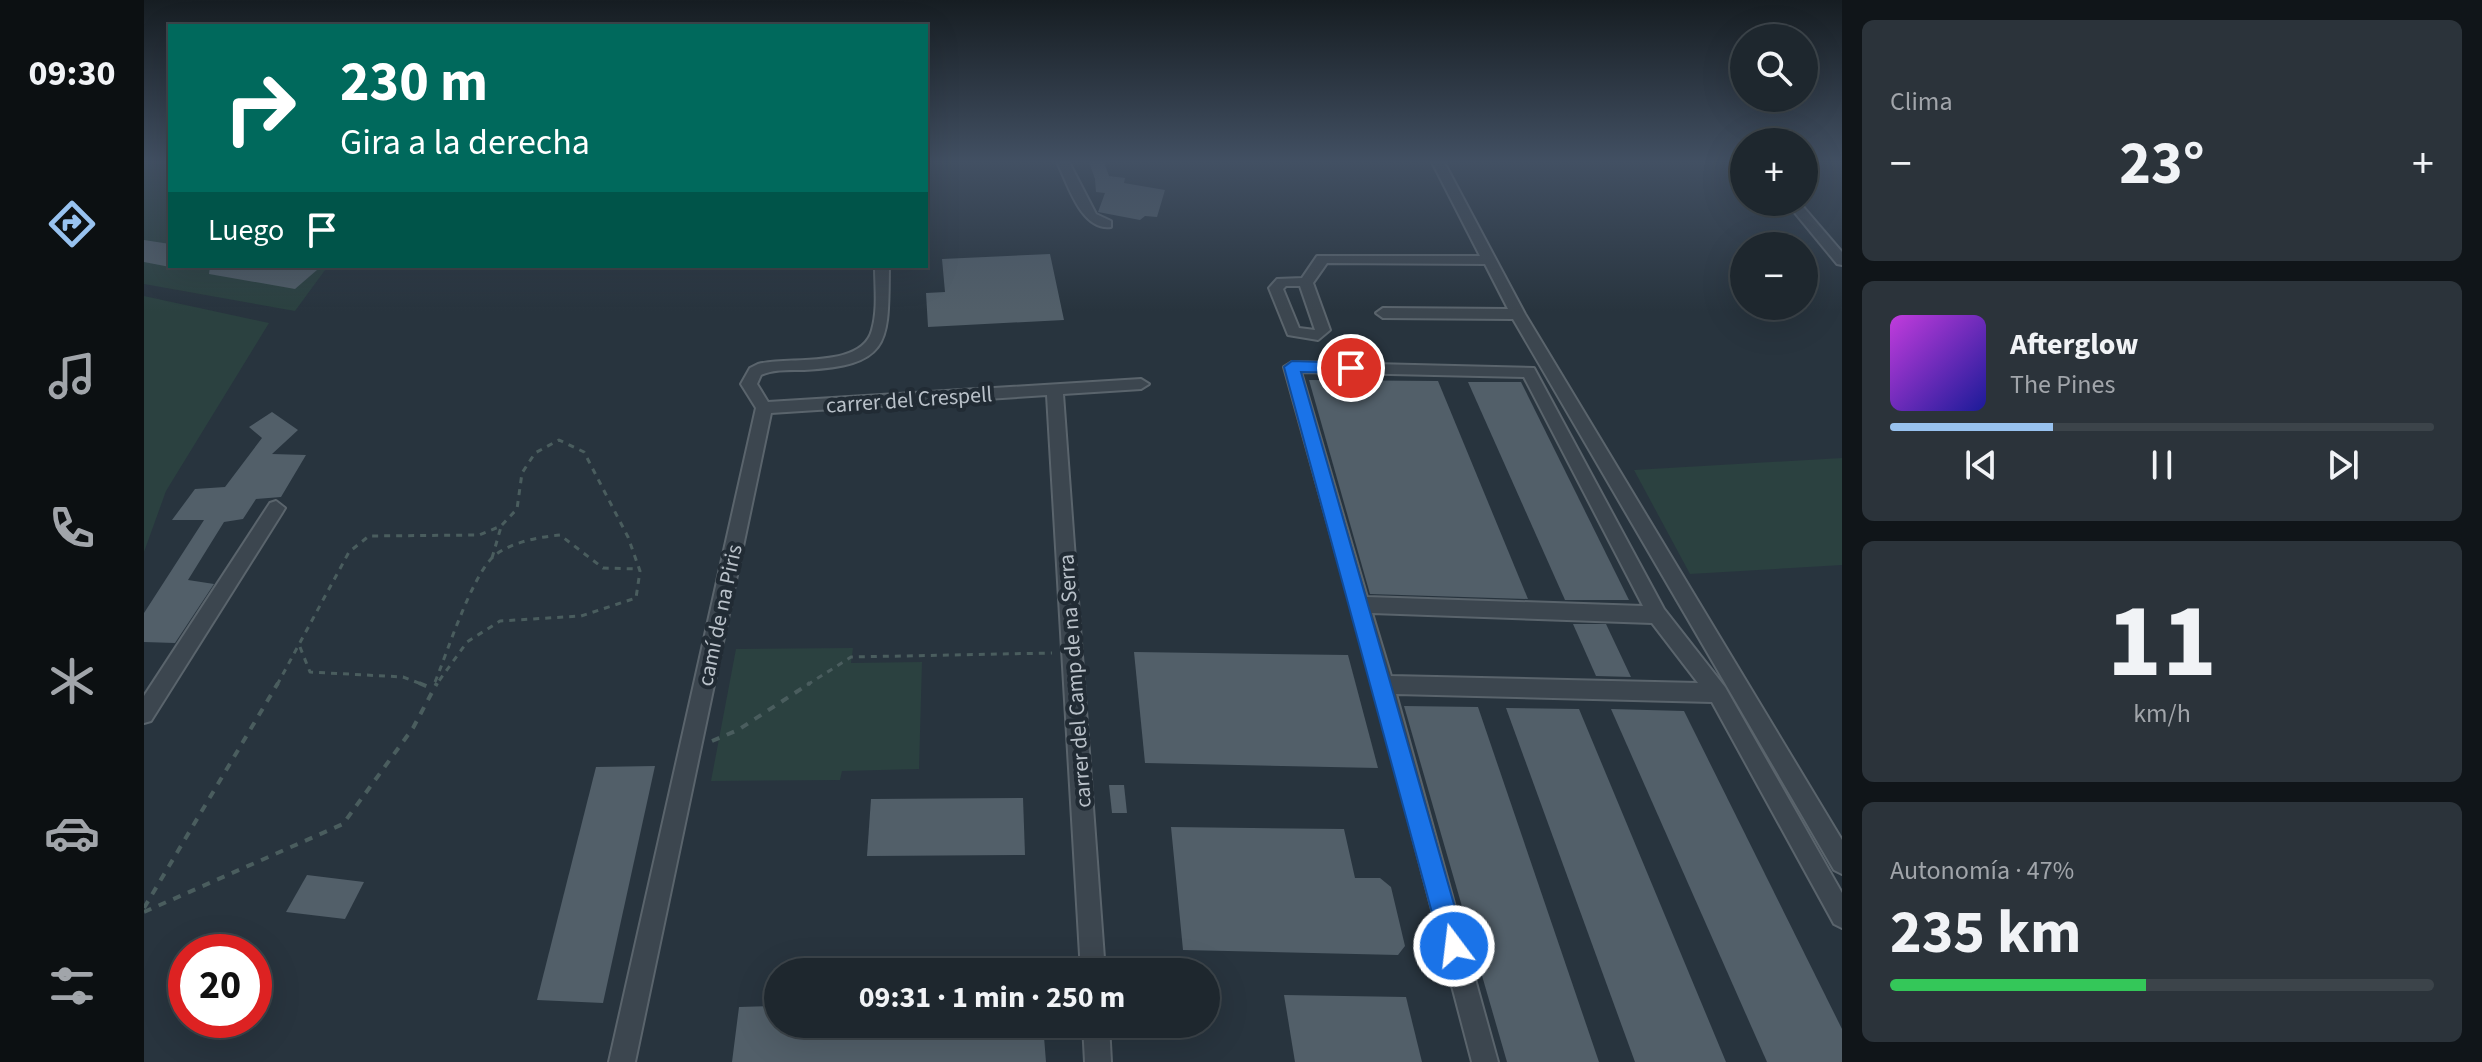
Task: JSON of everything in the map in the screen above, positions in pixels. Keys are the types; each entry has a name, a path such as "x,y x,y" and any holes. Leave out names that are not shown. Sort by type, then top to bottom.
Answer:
{"street":[{"path":"1089,212 1106,224"},
{"path":"1464,212 1518,314 1842,862"},
{"path":"1804,216 1842,261"},
{"path":"1306,282 1330,325 1318,335 1296,334 1291,330 1276,284 1306,282 1322,259 1490,260"},
{"name":"camí de na Piris","path":"622,1062 764,408 749,384 755,372 773,366 836,362 862,354 875,343 880,326 882,268"},
{"path":"1383,313 1518,314"},
{"path":"1485,1062 1383,685 1292,367 1529,372 1657,615 1718,693 1842,916"},
{"name":"carrer del Crespell","path":"764,408 1141,384"},
{"name":"carrer del Camp de na Serra","path":"1055,389 1092,958"},
{"path":"144,714 276,508"},
{"path":"1360,605 1657,615"},
{"path":"1383,685 1718,693"},
{"path":"1097,1038 1098,1062"}],"path":[{"path":"144,910 300,646 349,552 369,536 479,535 501,526 517,509 522,473 535,453 559,440 584,452 640,569 636,598 581,616 500,621 467,642 433,689"},
{"path":"144,910 343,824 413,728 433,689 464,612 492,558 501,526"},
{"path":"492,558 539,537 560,535 603,568 640,569"},
{"path":"300,646 310,672 403,677 433,689"},
{"path":"691,742 712,741 738,730 851,657 1072,653"}],"green space":[{"path":"144,212 168,212 168,268 327,268 295,311 144,284"},
{"path":"144,296 269,323 166,491 144,552"},
{"path":"1842,458 1842,565 1690,574 1634,470"},
{"path":"853,648 851,663 922,662 919,769 842,771 840,780 711,781 736,649"}],"building":[{"path":"1098,212 1159,212 1157,217 1145,216 1140,220"},
{"path":"144,240 168,244 168,267 144,262"},
{"path":"1050,254 1064,320 928,327 926,293 945,292 942,259"},
{"path":"210,268 317,270 295,289 209,274"},
{"path":"1309,380 1438,381 1528,599 1370,594"},
{"path":"1468,382 1521,382 1629,600 1565,600"},
{"path":"272,412 298,430 272,454 306,455 281,497 256,499 243,519 224,522 188,580 214,584 175,643 144,642 144,613 204,520 172,520 195,489 225,487 262,438 249,427"},
{"path":"1573,624 1606,624 1631,677 1596,676"},
{"path":"1134,652 1348,655 1378,768 1145,763"},
{"path":"1404,706 1478,707 1599,1062 1507,1062"},
{"path":"1506,708 1579,709 1726,1062 1635,1062"},
{"path":"1611,709 1684,711 1842,1029 1842,1062 1767,1062"},
{"path":"655,766 603,1003 537,1000 596,767"},
{"path":"1109,785 1124,785 1127,813 1112,813"},
{"path":"1023,798 1025,855 867,856 871,799"},
{"path":"1171,827 1344,829 1355,878 1380,878 1391,887 1405,946 1398,955 1183,950"},
{"path":"307,875 364,882 345,919 286,912"},
{"path":"1284,995 1406,997 1422,1062 1295,1062"},
{"path":"764,1006 764,1038 1044,1038 1046,1062 732,1062 739,1007"}],"route":[{"path":"1351,368 1292,367 1454,946"}]}
